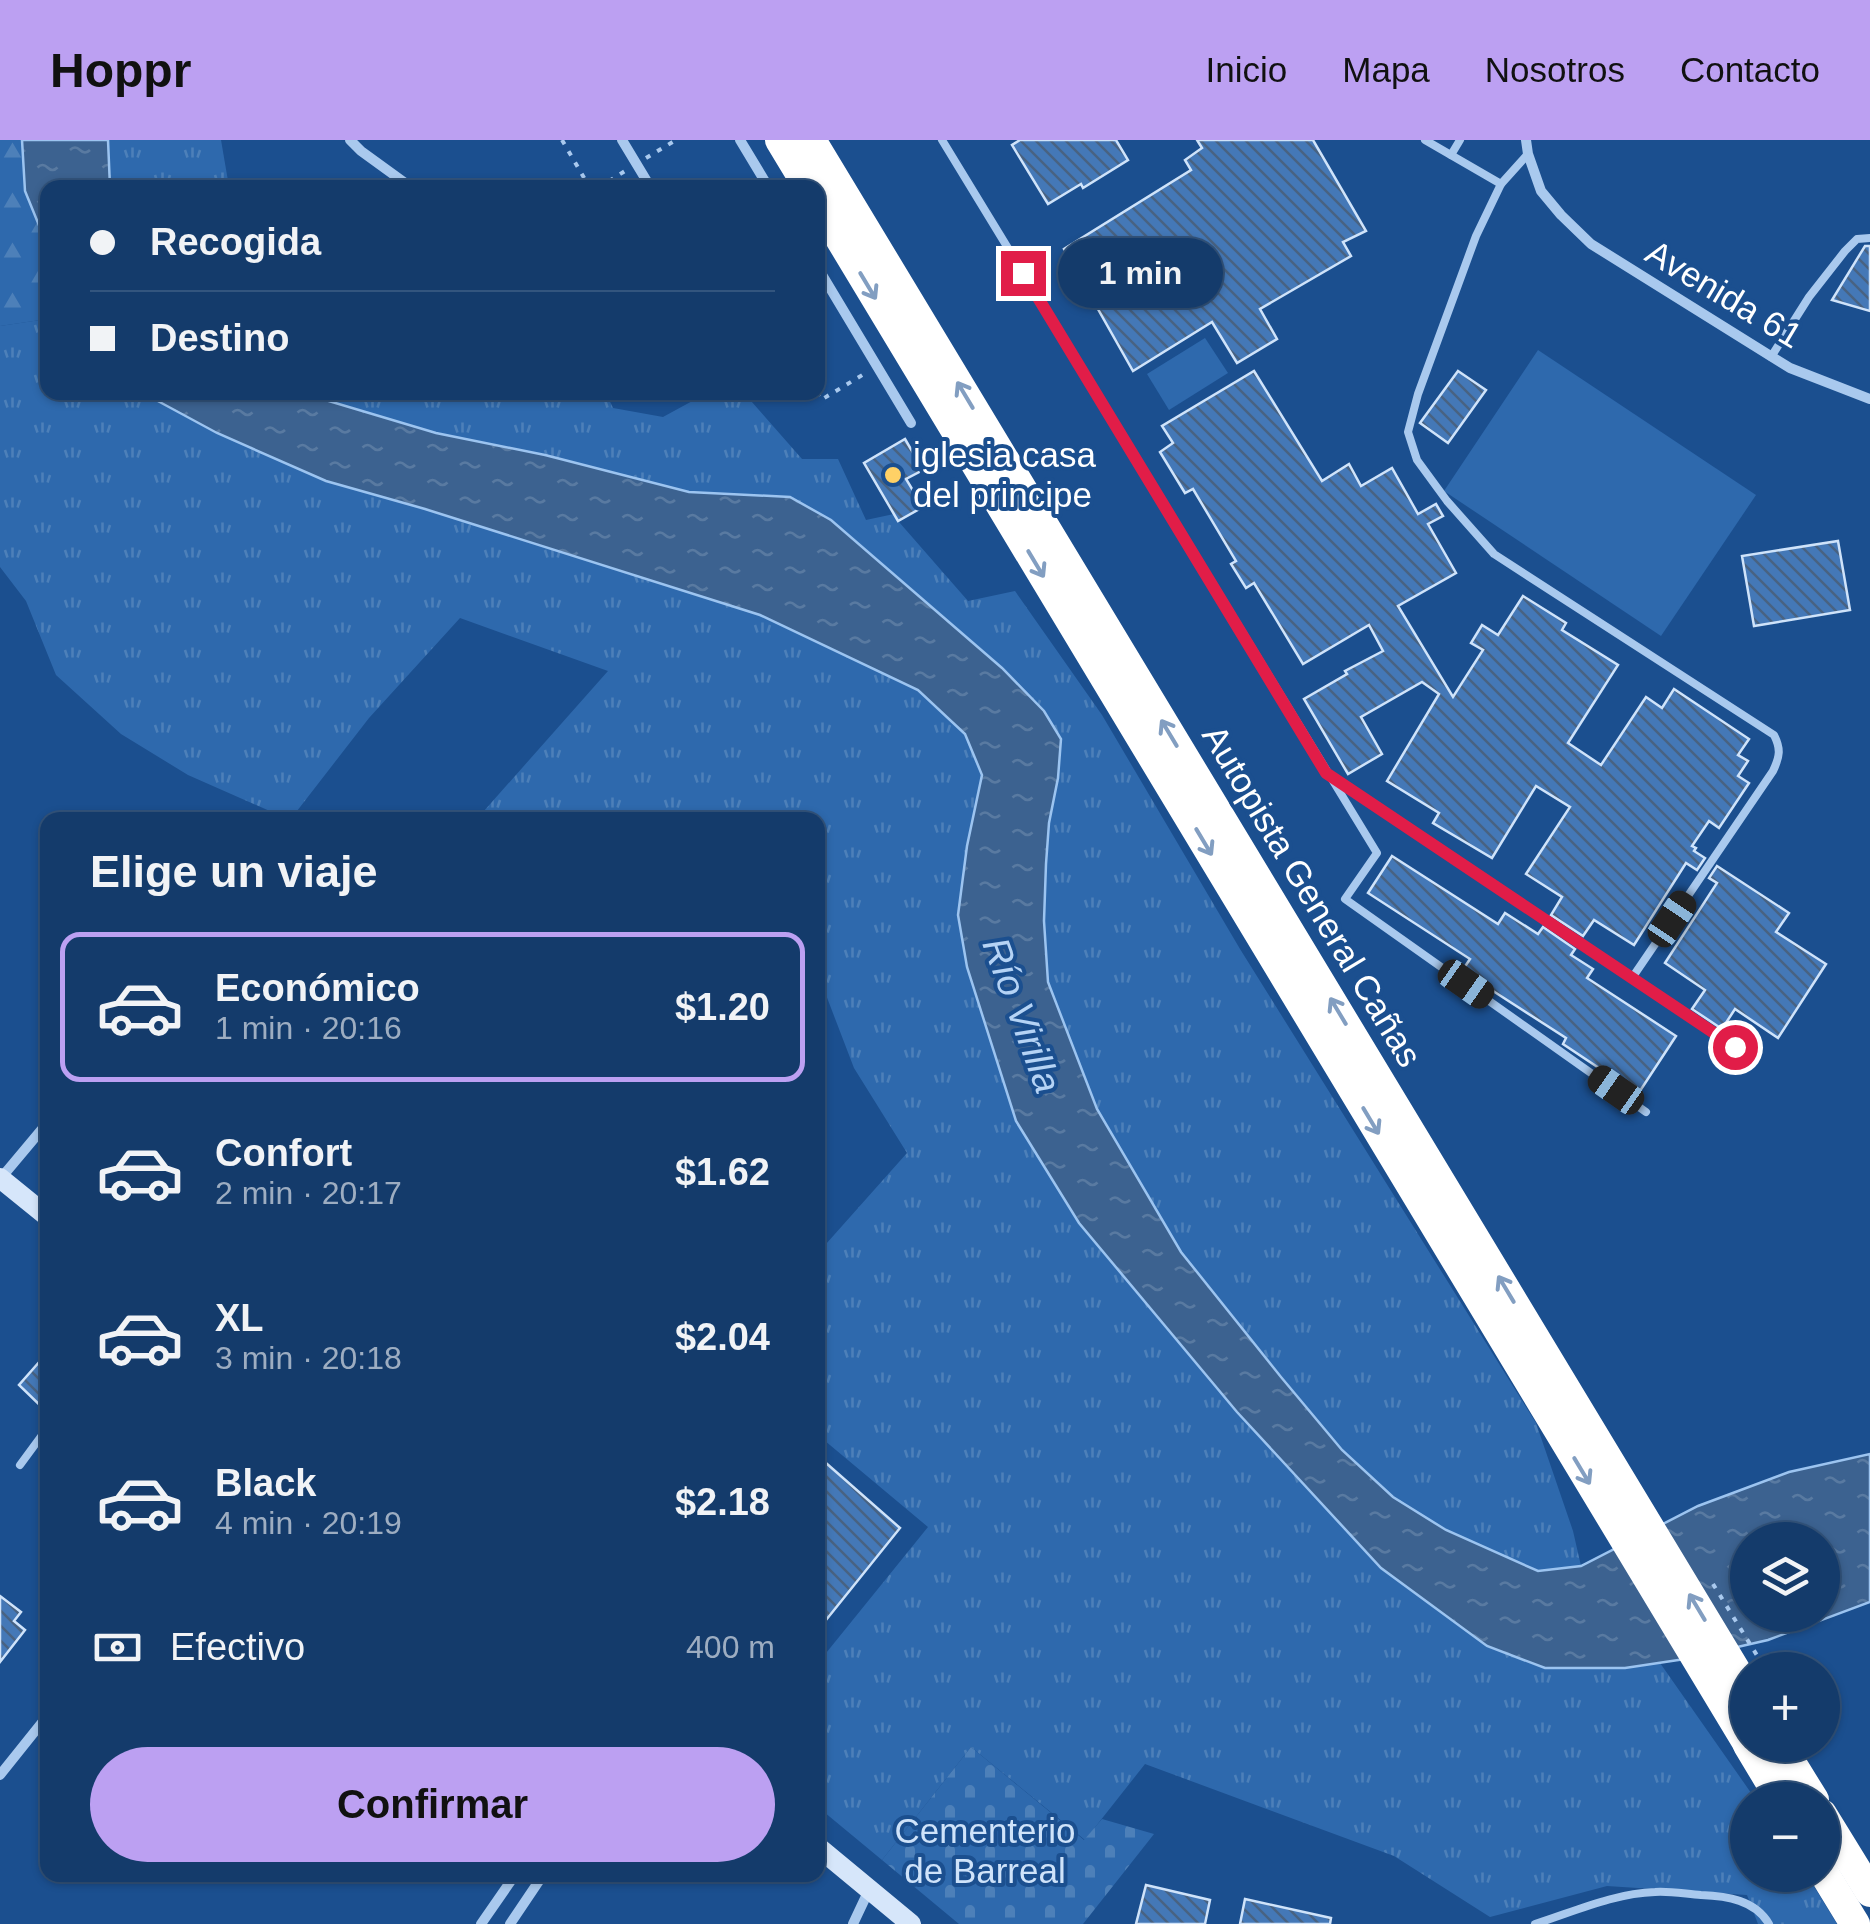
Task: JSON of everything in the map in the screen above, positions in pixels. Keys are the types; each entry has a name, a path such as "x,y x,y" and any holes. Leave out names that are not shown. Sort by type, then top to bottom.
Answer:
{"highway":[{"path":"780,140 804,180"},
{"name":"Autopista General Cañas","path":"811,140 1730,1700"},
{"name":"Autopista General Cañas","path":"825,213 1544,1380 1730,1664"},
{"name":"Autopista General Cañas","path":"1773,1762 1795,1782"},
{"path":"1840,1843 1870,1892"},
{"path":"1835,1892 1855,1924"}],"main road":[{"path":"0,1178 40,1210"},
{"path":"825,1853 911,1924"}],"street":[{"path":"350,140 401,180"},
{"path":"622,140 647,180"},
{"path":"740,140 764,180"},
{"name":"Avenida 61","path":"1526,140 1541,191 1592,244 1790,368 1870,399"},
{"path":"825,280 911,423"},
{"path":"0,1178 40,1131"},
{"path":"0,1775 40,1724"},
{"path":"481,1924 510,1882"},
{"path":"510,1924 537,1882"},
{"path":"853,1924 870,1889"}],"lane":[{"path":"942,140 1377,854 1345,898 1646,1112"},
{"path":"1425,140 1501,184"},
{"path":"1450,155 1460,140"},
{"path":"1528,154 1501,184 1476,236 1418,394 1408,432 1417,460 1447,502 1494,554 1774,735 1780,746 1780,758 1773,771 1632,978"},
{"path":"1772,357 1809,297 1845,252 1857,239 1870,238"},
{"path":"1326,773 1735,1047"},
{"path":"20,1465 40,1438"},
{"path":"1535,1924 1653,1892 1730,1897 1764,1915 1770,1924"}],"path":[{"path":"562,140 585,180"},
{"path":"825,398 877,366"}],"green space":[{"path":"0,140 22,140 25,191 40,228 40,320 0,326"},
{"path":"108,140 221,140 228,180 110,180"},
{"path":"40,320 40,400 156,400 217,433 326,481 760,615 918,690 965,734 982,775 967,846 1237,1412 1625,1668 1660,1663 1743,1782 1730,1782 1730,1892 1817,1892 1837,1924 1758,1924 1747,1895 1607,1886 1490,1917 1394,1856 1145,1764 1085,1840 971,1747 882,1860 825,1813 825,1654 928,1527 825,1441 825,1245 907,1153 854,1068 825,992 825,812 483,812 608,671 460,618 369,718 296,812 272,812 188,775 121,734 56,675 26,601 0,567 0,326"},
{"path":"1205,338 1228,373 1169,410 1147,374"},
{"path":"1538,350 1756,495 1661,636 1444,491"},
{"path":"325,400 609,400 613,408 663,417 694,400 750,400 802,459 838,459 866,520 894,514 968,601 1015,591 1102,715 1240,949 1536,1423 1581,1566 1538,1571 1446,1530 1393,1497 1342,1450 1181,1252 1097,1109 1048,983 1044,921 1049,823 1002,668 831,520 790,497 689,492 545,455 436,433"},
{"name":"Cementerio de Barreal","path":"971,1747 1084,1840 1102,1819 1154,1834 1083,1924 959,1924 882,1860"}],"water":[{"path":"22,140 108,140 110,180 40,180 40,228 25,191"},
{"name":"Río Virilla","path":"156,400 325,400 436,433 545,455 689,492 790,497 831,520 1002,668 1044,711 1061,739 1046,864 1048,982 1097,1109 1181,1252 1342,1450 1393,1497 1446,1530 1538,1571 1581,1566 1698,1506 1789,1472 1870,1454 1870,1602 1840,1613 1840,1522 1730,1522 1730,1632 1789,1632 1685,1659 1625,1668 1545,1668 1487,1646 1381,1568 1237,1412 1079,1223 1016,1121 967,967 958,915 982,775 965,734 918,690 760,615 326,481 217,433"}],"building":[{"path":"1020,140 1116,140 1128,160 1048,204 1012,145"},
{"path":"1197,140 1313,140 1366,231 1343,242 1351,256 1260,309 1277,339 1237,363 1212,322 1133,371 1064,249 1191,170 1185,160 1202,148"},
{"path":"1865,246 1870,246 1870,311 1832,300"},
{"path":"1254,371 1322,481 1349,464 1361,486 1392,468 1418,514 1436,504 1443,516 1428,524 1456,573 1398,606 1453,697 1483,650 1471,643 1482,625 1498,635 1523,596 1566,623 1562,630 1618,665 1568,743 1601,765 1646,697 1662,708 1674,689 1749,739 1738,755 1748,761 1738,776 1749,783 1719,828 1709,821 1692,846 1705,858 1697,870 1686,863 1634,945 1594,920 1583,936 1551,915 1562,897 1526,874 1570,807 1536,786 1492,858 1433,823 1439,813 1387,781 1439,694 1422,682 1361,717 1382,754 1348,774 1304,699 1383,651 1369,625 1303,664 1254,583 1246,588 1231,564 1236,561 1193,489 1185,493 1160,452 1173,443 1162,426"},
{"path":"1458,371 1486,390 1448,443 1420,423"},
{"name":"iglesia casa del principe","path":"905,439 923,470 906,479 923,507 898,521 864,463"},
{"path":"1838,541 1850,610 1754,626 1742,556"},
{"path":"1392,856 1498,924 1505,913 1538,934 1543,927 1575,949 1571,955 1593,969 1587,978 1676,1036 1638,1094 1563,1044 1566,1038 1462,971 1470,959 1368,893"},
{"path":"1717,866 1789,913 1776,932 1826,964 1778,1038 1735,1009 1722,1029 1692,1009 1705,990 1665,963 1717,883 1709,878"},
{"path":"40,1361 40,1405 19,1385"},
{"path":"825,1462 900,1528 825,1621"},
{"path":"0,1596 21,1612 14,1621 25,1630 0,1662"},
{"path":"1146,1885 1210,1900 1205,1924 1136,1924"},
{"path":"1245,1899 1331,1918 1330,1924 1240,1924"}],"place":[{"name":"iglesia casa del principe","path":"893,475"}],"route":[{"path":"1023,273 1326,773 1735,1047"}]}
